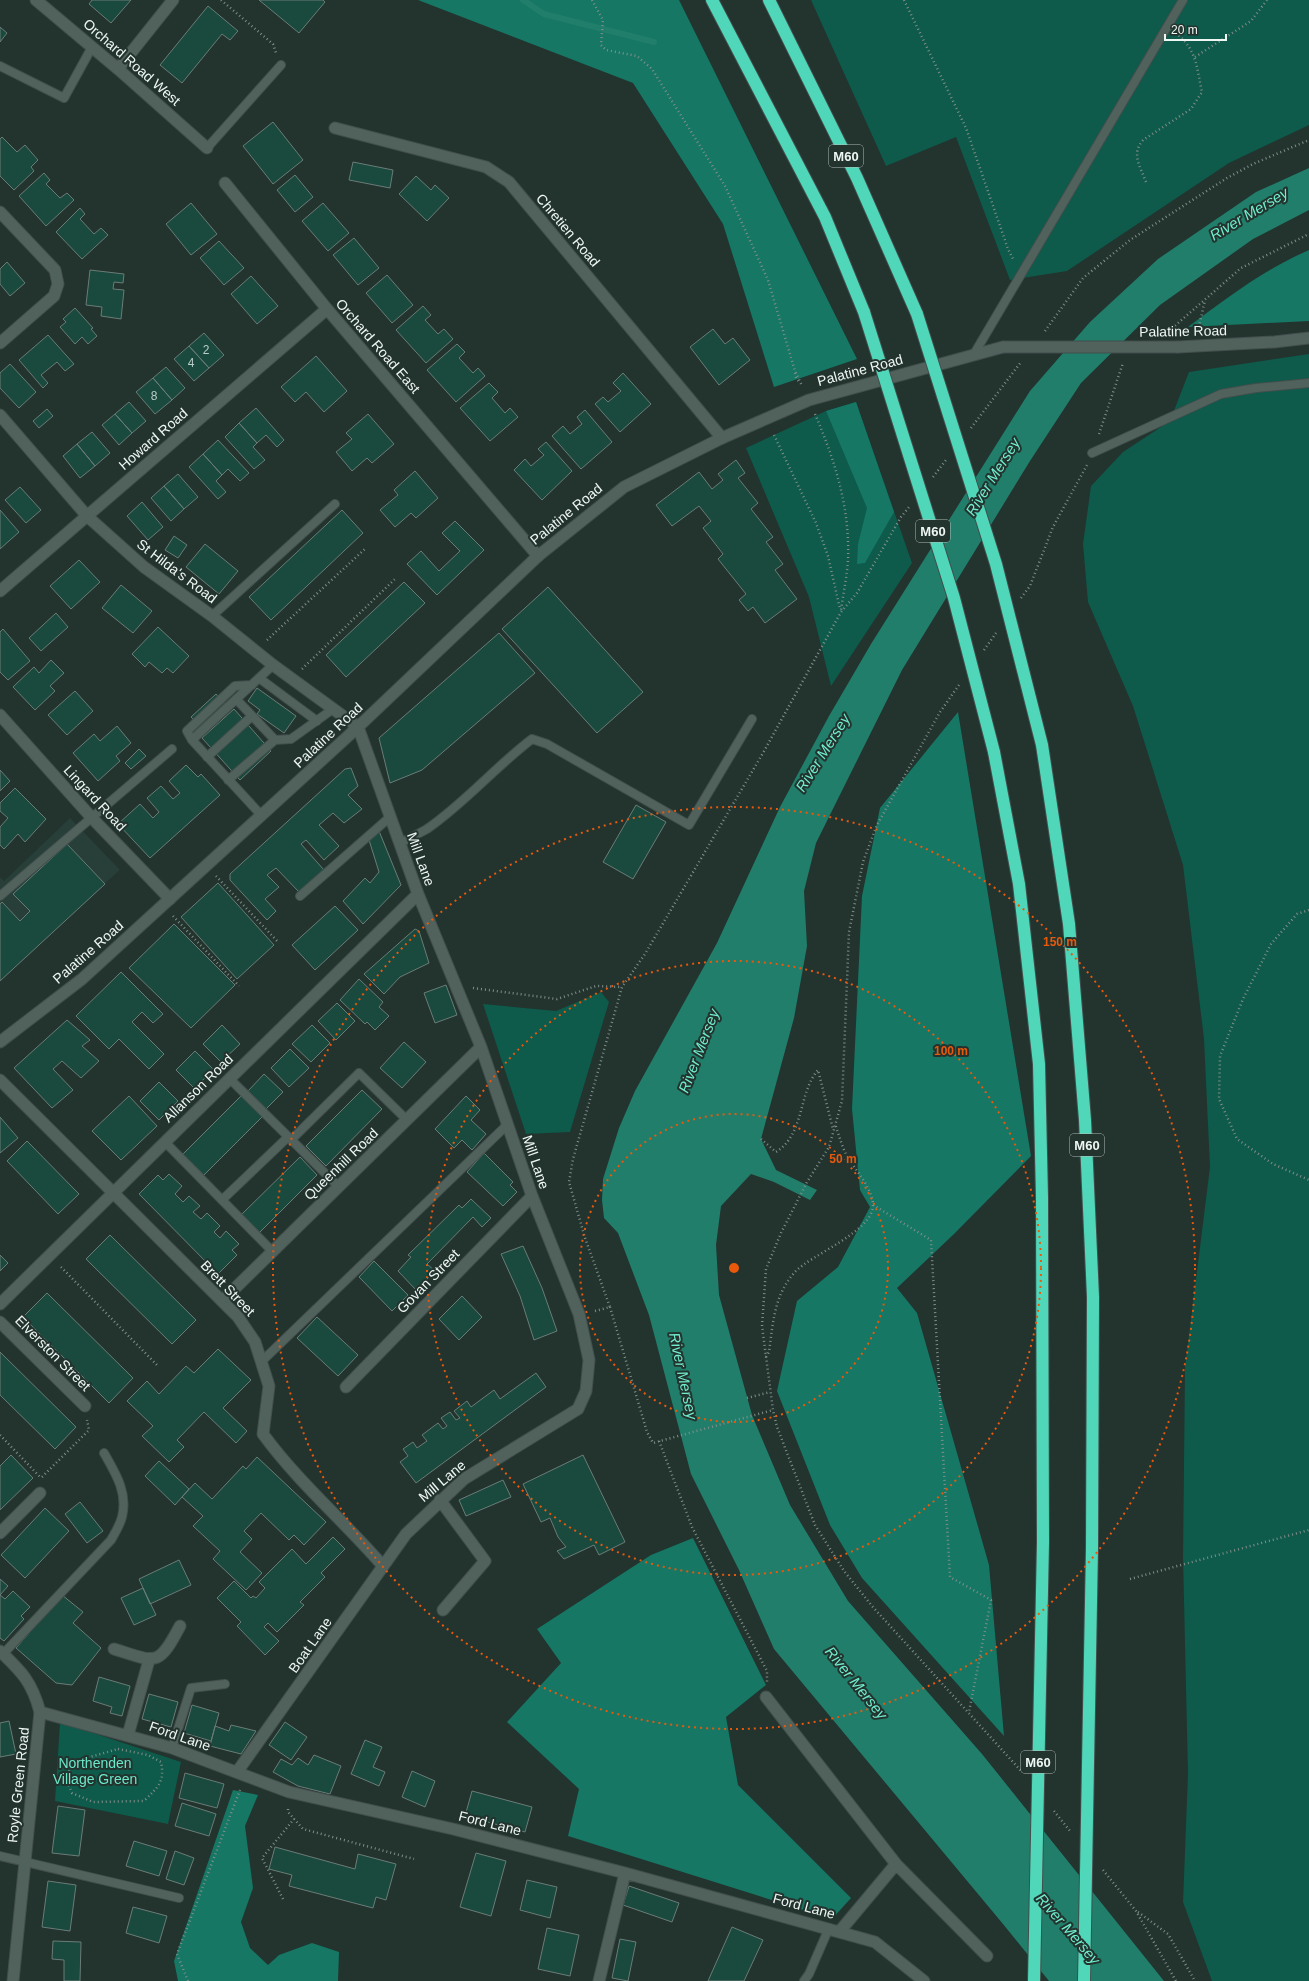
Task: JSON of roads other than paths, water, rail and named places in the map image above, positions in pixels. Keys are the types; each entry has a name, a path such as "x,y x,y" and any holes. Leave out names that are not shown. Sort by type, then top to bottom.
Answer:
{"highway":[{"name":"M60","path":"712,0 825,217 864,312 954,598 994,752 1019,884 1039,1064 1042,1198 1043,1542 1034,1981"},
{"name":"M60","path":"769,0 857,178 917,314 996,564 1042,745 1069,924 1086,1120 1093,1297 1092,1548 1084,1981"}],"street":[{"name":"Orchard Road West","path":"36,0 118,69 207,148"},
{"path":"118,69 174,0"},
{"name":"Chretien Road","path":"335,128 486,168 508,182 722,438"},
{"name":"Orchard Road East","path":"225,182 327,309 538,556"},
{"path":"0,212 55,270 58,284 54,296 0,344"},
{"name":"Howard Road","path":"0,591 327,309"},
{"name":"Palatine Road","path":"0,1042 82,979 358,727 538,556 624,487 722,438 809,400 1003,347 1195,347 1274,342 1309,338"},
{"name":"St Hilda's Road","path":"0,415 87,516 144,567 212,616 273,665 358,727"},
{"name":"Lingard Road","path":"0,715 166,903"},
{"name":"Mill Lane","path":"358,727 418,894 481,1047 532,1196 579,1314 589,1360 586,1391 578,1409 464,1480 440,1500 406,1534"},
{"name":"Allanson Road","path":"0,1304 418,894"},
{"name":"Queenhill Road","path":"222,1301 481,1047"},
{"name":"Brett Street","path":"0,1080 238,1317 254,1342 269,1386 263,1434 281,1459 358,1538 383,1566"},
{"name":"Govan Street","path":"346,1387 532,1196"},
{"name":"Elverston Street","path":"0,1322 85,1406"},
{"path":"0,1533 40,1493"},
{"path":"440,1500 485,1561 444,1610"},
{"name":"Boat Lane","path":"241,1774 406,1534"},
{"path":"114,1649 149,1660 163,1654 180,1626"},
{"path":"2,1652 19,1669 34,1691 40,1712"},
{"path":"128,1735 149,1660"},
{"path":"766,1697 896,1864 987,1956"},
{"name":"Ford Lane","path":"40,1712 172,1748 289,1792 452,1829 625,1873 840,1931 875,1942 924,1981"},
{"name":"Royle Green Road","path":"13,1981 40,1712"},
{"path":"840,1931 896,1864"},
{"path":"598,1981 625,1873"}],"lane":[{"path":"974,354 1183,0"},
{"path":"0,66 64,98 92,48"},
{"path":"207,148 281,66"},
{"path":"1092,453 1221,394 1256,388 1309,383"},
{"path":"212,616 335,504"},
{"path":"192,740 273,665"},
{"path":"259,678 317,721"},
{"path":"252,684 235,686 187,731 192,740 262,816"},
{"path":"236,699 275,740"},
{"path":"228,780 275,740 290,739 333,709"},
{"path":"207,757 252,716"},
{"path":"400,843 426,829 447,813 516,752 532,740 547,744 689,825 752,719"},
{"path":"0,896 172,749"},
{"path":"300,896 390,817"},
{"path":"222,1200 359,1073 407,1120"},
{"path":"230,1078 339,1187"},
{"path":"261,1362 507,1124"},
{"path":"165,1142 273,1252"},
{"path":"2,1652 111,1540 122,1518 123,1495 119,1479 104,1453"},
{"path":"172,1748 191,1688 225,1684"},
{"path":"0,1856 179,1898"},
{"path":"804,1981 809,1974 829,1928"}],"water":[{"name":"River Mersey","path":"1309,168 1309,210 1253,239 1160,305 1081,383 1030,461 902,670 816,843 804,891 807,946 794,1018 761,1139 776,1170 817,1190 810,1200 774,1182 751,1174 721,1206 716,1245 719,1295 752,1415 790,1505 848,1601 982,1754 1164,1981 1049,1981 774,1649 739,1570 691,1474 649,1315 618,1233 604,1218 602,1200 603,1179 619,1128 635,1091 717,943 780,807 829,716 871,644 1030,391 1090,322 1158,259 1256,192"}],"waterway":[{"path":"523,0 544,14 654,42"}],"park label":[{"name":"Northenden Village Green","path":"95,1772"}]}
